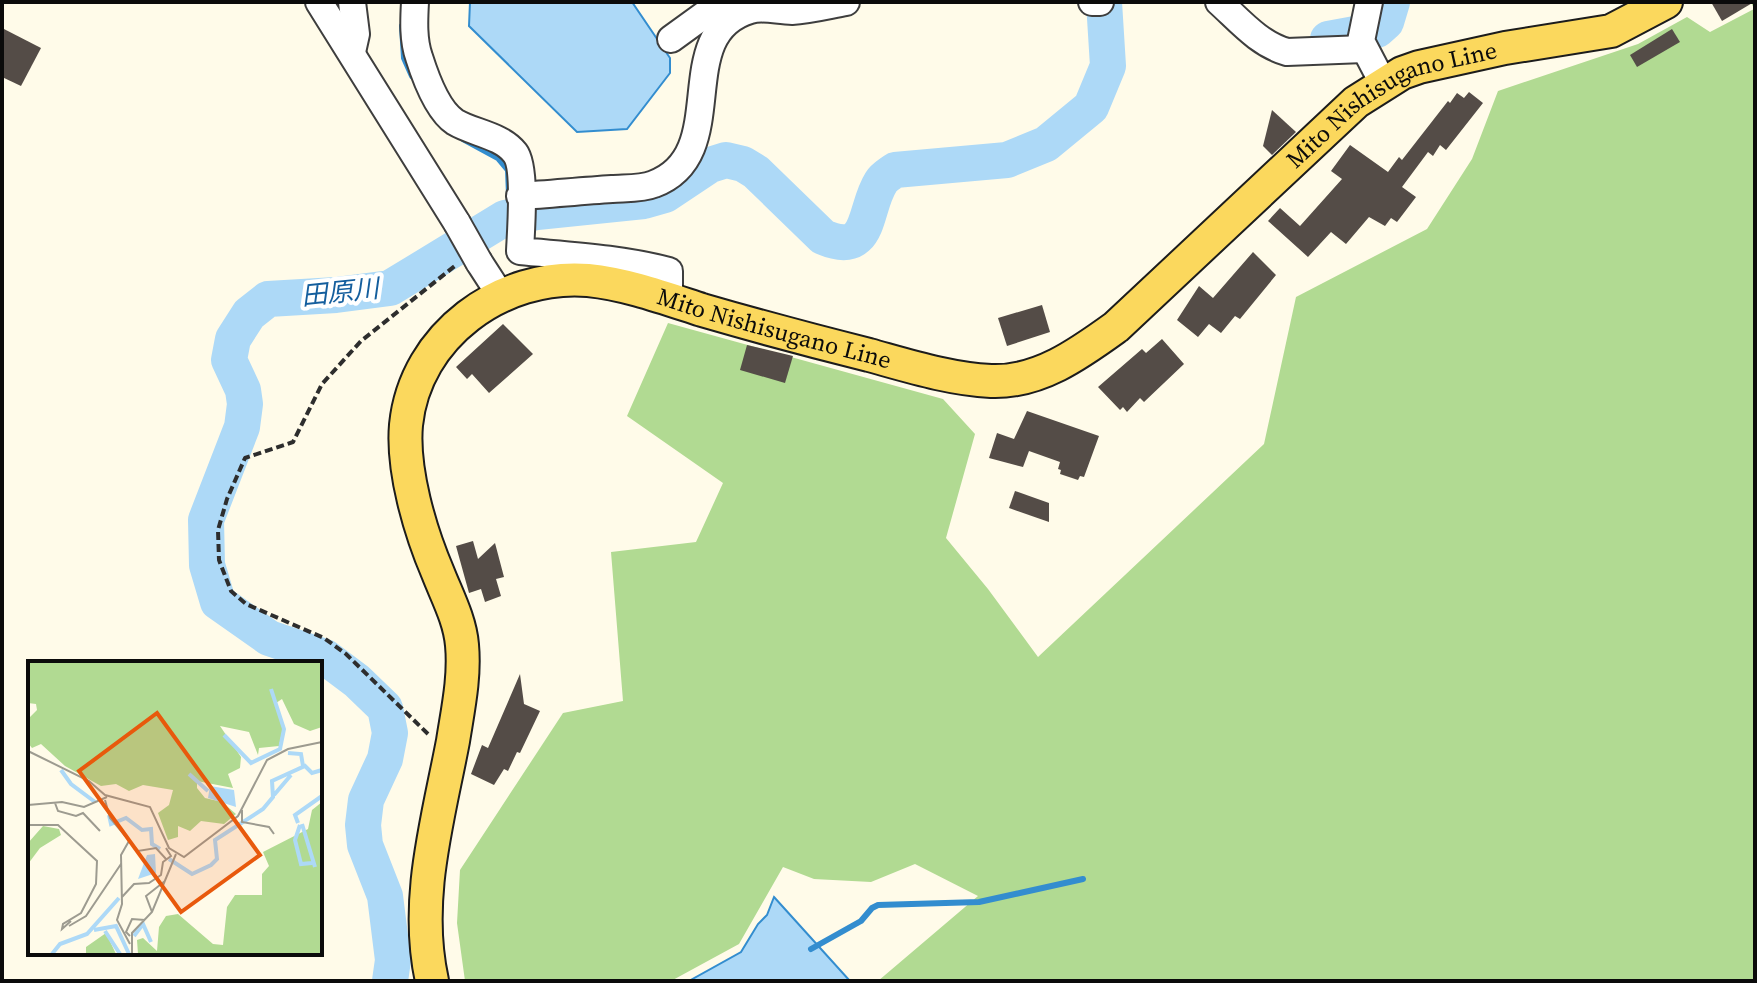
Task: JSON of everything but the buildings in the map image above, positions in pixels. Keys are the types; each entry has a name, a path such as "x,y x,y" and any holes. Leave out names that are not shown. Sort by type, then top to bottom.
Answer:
{"main road":[{"name":"Mito Nishisugano Line","path":"432,981 425,923 426,882 462,691 462,643 406,467 406,424 416,387 436,348 476,309 522,287 566,280 610,284 755,326 935,372 994,381 1038,373 1072,359 1116,327 1356,102 1384,85 1419,67 1505,48 1611,31 1666,2"}],"street":[{"path":"319,2 457,223 468,263 501,296"},
{"path":"352,2 356,34 352,52"},
{"path":"415,2 418,56 438,101 452,120 503,143 516,154 520,173 520,251 631,261 669,271 669,300"},
{"path":"671,39 722,2"},
{"path":"520,207 651,185 672,175 684,165 694,143 706,62 713,37 728,21 750,10 792,11 846,2"},
{"path":"1219,2 1258,38 1287,52 1363,40"},
{"path":"1369,2 1363,40 1384,85"}],"path":[{"path":"452,748 442,747 346,654 324,638 246,604 231,591 219,560 218,530 227,499 245,458 293,442 322,384 361,341 468,263"}],"green space":[{"path":"1751,2 1755,2 1755,981 878,981 978,896 915,864 871,882 814,879 783,867 739,944 671,981 465,981 457,923 460,870 563,713 623,701 611,552 696,542 723,483 627,416 668,323 943,399 975,434 946,538 1038,657 1264,444 1296,297 1427,229 1472,159 1498,91 1638,44 1687,17 1710,32 1754,9"}],"water":[{"path":"470,2 632,2 670,58 670,73 627,129 577,132 469,26"},
{"path":"774,897 850,981 689,981 741,952 767,915"}],"waterway":[{"name":"田原川","path":"390,981 393,960 385,896 365,845 363,825 366,800 385,759 390,733 385,708 357,681 325,657 269,638 218,602 207,565 206,520 242,427 245,404 243,390 229,360 233,339 249,314 268,299 390,288 505,218 644,201 665,195 710,165 726,160 743,164 756,172 823,237 839,242 850,241 864,228 881,182 895,170 1007,160 1046,144 1091,107 1108,66 1104,2"},
{"name":"田原川","path":"1328,39 1377,30 1386,22 1392,2"},
{"path":"402,26 404,58 412,76"},
{"path":"463,139 498,158 508,170 509,195"},
{"path":"811,949 861,921 878,905 979,902 1083,879"}]}
